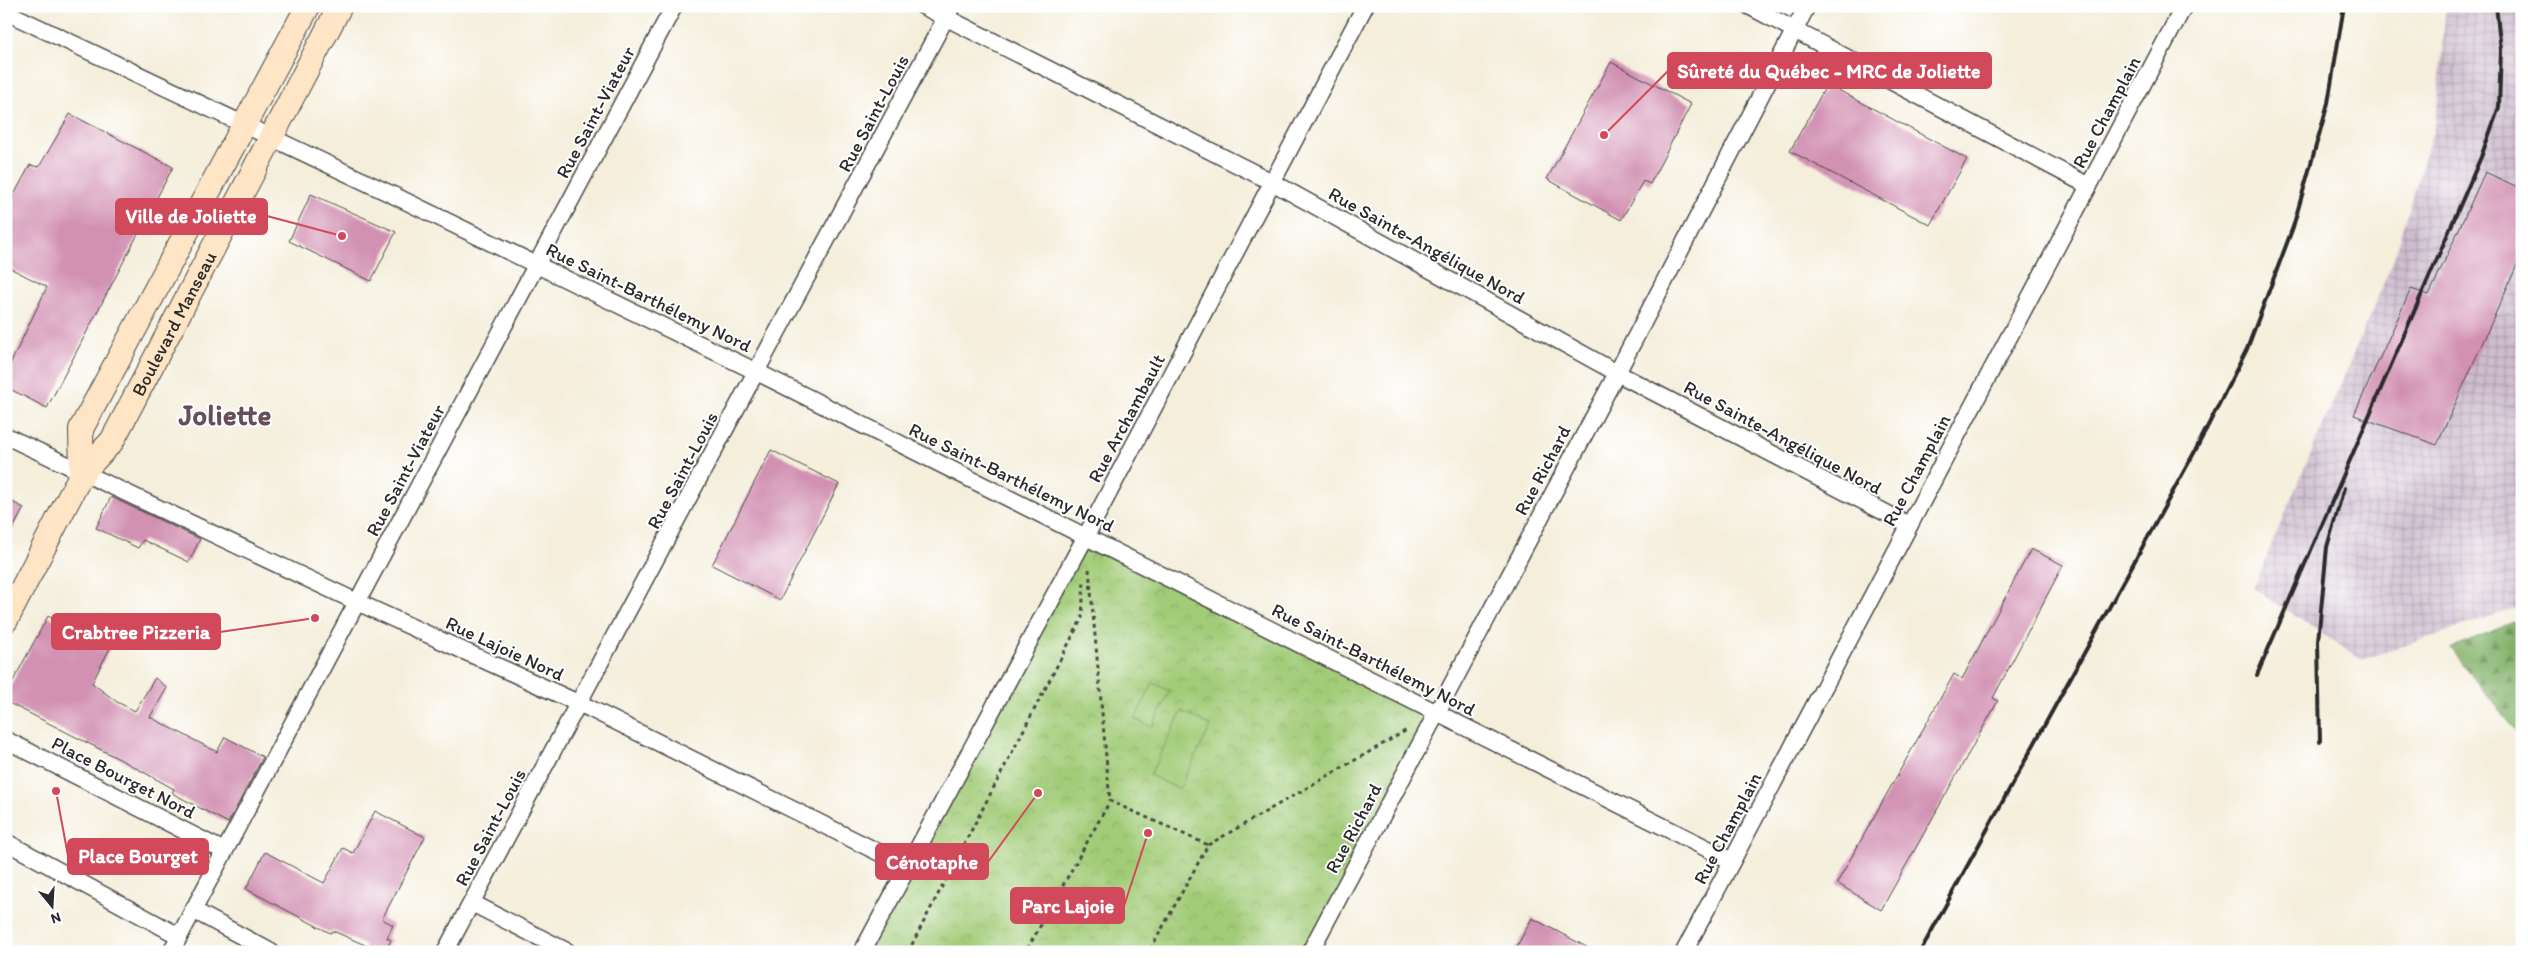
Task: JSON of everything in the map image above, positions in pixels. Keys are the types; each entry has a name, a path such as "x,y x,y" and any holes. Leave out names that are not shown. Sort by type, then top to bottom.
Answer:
{"main road":[{"name":"Boulevard Manseau","path":"82,473 81,429 308,6"},
{"name":"Boulevard Manseau","path":"6,620 82,473 112,441 340,6"}],"street":[{"name":"Rue Saint-Viateur","path":"170,952 674,6"},
{"name":"Rue Sainte-Angélique Nord","path":"923,6 949,12 1272,182 1617,372 1909,525"},
{"name":"Rue Archambault","path":"862,952 1086,536 1365,6"},
{"path":"1749,6 2090,186"},
{"name":"Rue Richard","path":"1310,952 1617,372 1807,6"},
{"name":"Rue Champlain","path":"1684,952 2184,6"},
{"name":"Rue Saint-Barthélemy Nord","path":"6,12 536,264 757,372 1732,861"},
{"name":"Rue Saint-Louis","path":"446,952 949,12"},
{"name":"Rue Lajoie Nord","path":"6,436 357,602 579,704 908,867"},
{"name":"Place Bourget Nord","path":"6,740 224,851"},
{"path":"6,842 179,936"},
{"path":"472,903 568,952"},
{"path":"193,910 271,952"}],"path":[{"path":"1022,952 1028,948 1110,801 1086,536"},
{"path":"908,952 1082,618 1086,536"},
{"path":"1149,952 1208,845 1436,713"},
{"path":"1110,801 1208,845"},
{"path":"1028,948 1036,952"}],"shaded area":[{"path":"2446,6 2522,6 2522,606 2362,660 2253,588 2394,259 2436,121"}],"green space":[{"path":"1086,536 1436,713 1310,952 857,952"},
{"path":"2522,619 2522,740 2450,648"},
{"path":"1153,683 1170,691 1152,727 1135,719"},
{"path":"1182,711 1211,726 1179,789 1150,775"}],"building":[{"path":"1611,62 1691,104 1650,184 1643,181 1621,220 1547,179"},
{"path":"1827,84 1967,159 1930,225 1790,151"},
{"path":"70,114 173,167 47,408 6,387 6,373 47,287 6,266 6,210 30,165 39,167"},
{"path":"2485,172 2522,189 2522,254 2437,445 2354,415 2411,289 2429,295"},
{"path":"311,194 396,232 371,281 289,241"},
{"path":"771,450 839,484 780,600 712,565"},
{"path":"111,497 200,539 189,562 143,540 138,548 96,528"},
{"path":"6,499 24,508 6,541"},
{"path":"2031,549 2063,565 1993,698 1998,701 1881,910 1837,883 1954,674 1962,679"},
{"path":"48,616 110,648 92,683 117,702 135,711 155,678 167,688 150,717 217,752 225,737 263,757 228,823 172,793 174,789 125,762 9,703 6,694"},
{"path":"375,811 425,837 382,919 393,925 387,938 391,940 385,952 365,952 365,945 333,931 330,933 246,889 265,852 324,883 343,848 353,853"},
{"path":"1532,918 1596,952 1514,952"}],"railway":[{"path":"1920,952 2194,453 2247,349 2293,227 2328,103 2344,6"},
{"path":"2257,675 2481,157 2499,107 2501,50 2496,6"},
{"path":"2320,742 2318,641 2327,547 2344,488"}],"place":[{"name":"Sûreté du Québec - MRC de Joliette","path":"1604,135"},
{"name":"Ville de Joliette","path":"342,236"},
{"name":"Crabtree Pizzeria","path":"315,618"},
{"name":"Place Bourget","path":"56,791"},
{"name":"Cénotaphe","path":"1038,793"},
{"name":"Parc Lajoie","path":"1148,833"}],"district":[{"name":"Joliette","path":"225,415"}]}
